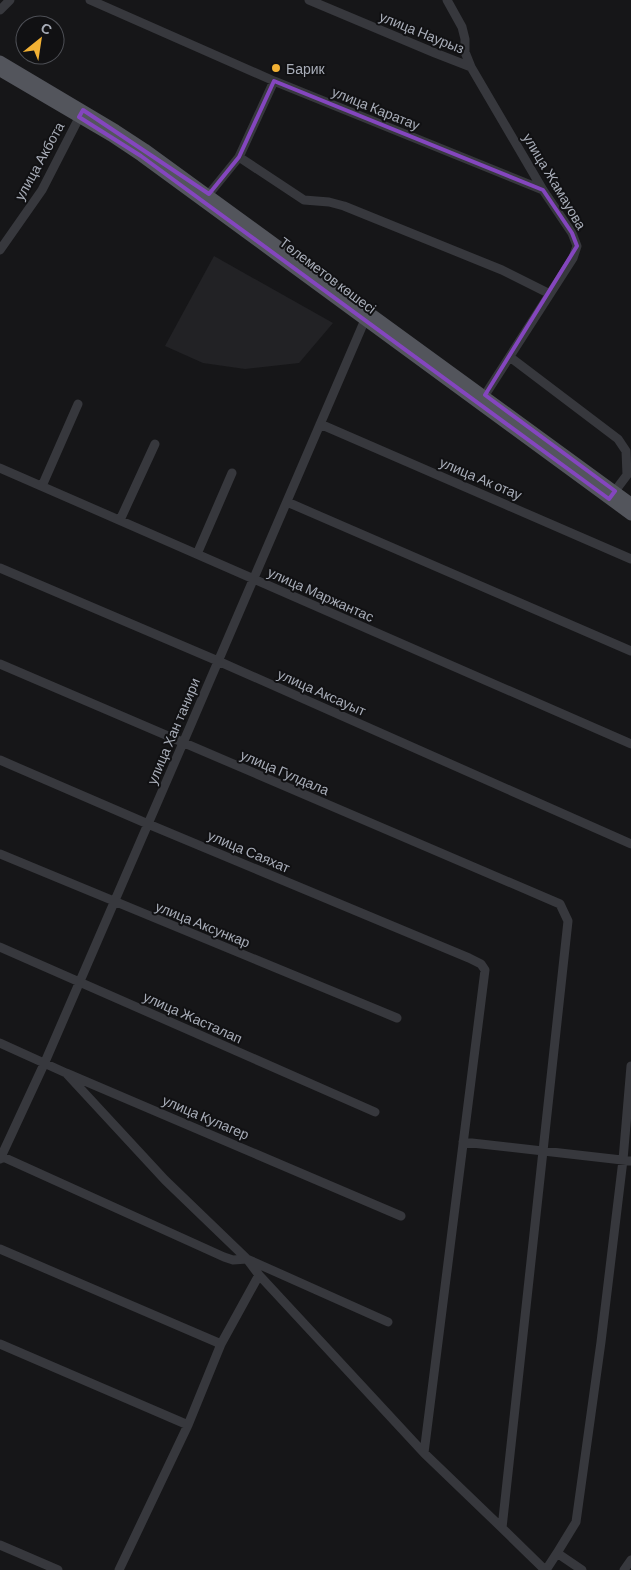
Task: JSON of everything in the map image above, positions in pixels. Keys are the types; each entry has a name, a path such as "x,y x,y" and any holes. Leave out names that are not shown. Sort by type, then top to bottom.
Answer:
{"main road":[{"name":"Төлеметов көшесі","path":"0,61 141,156 366,316 612,495 631,503"},
{"name":"Төлеметов көшесі","path":"0,71 138,144 209,194 366,316 485,395 612,495 631,515"}],"street":[{"path":"0,10 10,0"},
{"name":"улица Каратау","path":"90,0 274,81 543,190"},
{"name":"улица Наурыз","path":"308,0 435,54 471,67"},
{"name":"улица Жамауова","path":"447,0 462,27 466,52 471,67 543,190 572,233 577,246 573,258 485,395"},
{"path":"209,194 239,157 274,81"},
{"name":"улица Акбота","path":"0,250 42,190 81,114"},
{"path":"239,157 304,200 330,202 344,206 502,270 550,294"},
{"name":"улица Хан танири","path":"1,1157 4,1138 45,1062 366,316"},
{"path":"510,358 618,439 626,451 629,472 612,495"},
{"path":"42,486 78,404"},
{"name":"улица Ак отау","path":"320,424 631,558"},
{"path":"120,520 155,444"},
{"name":"улица Маржантас","path":"0,468 631,744"},
{"path":"197,554 232,473"},
{"path":"287,502 631,651"},
{"name":"улица Аксауыт","path":"0,568 631,844"},
{"name":"улица Гулдала","path":"0,664 560,904 568,921 543,1151"},
{"name":"улица Саяхат","path":"0,760 481,964 485,970 463,1142"},
{"name":"улица Аксункар","path":"0,854 397,1018"},
{"name":"улица Жасталап","path":"0,947 375,1112"},
{"name":"улица Кулагер","path":"0,1043 402,1216"},
{"path":"66,1073 165,1180 247,1259 258,1275 424,1453 546,1570 576,1522 627,1160 631,1066"},
{"path":"424,1453 463,1142 627,1160"},
{"path":"502,1528 543,1151"},
{"path":"1,1157 224,1257 233,1260 247,1259 388,1322"},
{"path":"0,1250 221,1344"},
{"path":"119,1570 188,1424 221,1344 258,1275"},
{"path":"0,1344 188,1424"},
{"path":"0,1545 58,1570"},
{"path":"557,1553 582,1570"},
{"path":"624,1570 631,1560"}],"highlighted area":[{"path":"274,81 543,190 572,233 577,246 485,395 615,491 609,499 141,156 79,117 83,110 209,194 239,157"}],"shaded area":[{"path":"214,256 333,323 299,363 245,369 203,363 165,346"}],"place":[{"name":"Барик","path":"276,68"}]}
